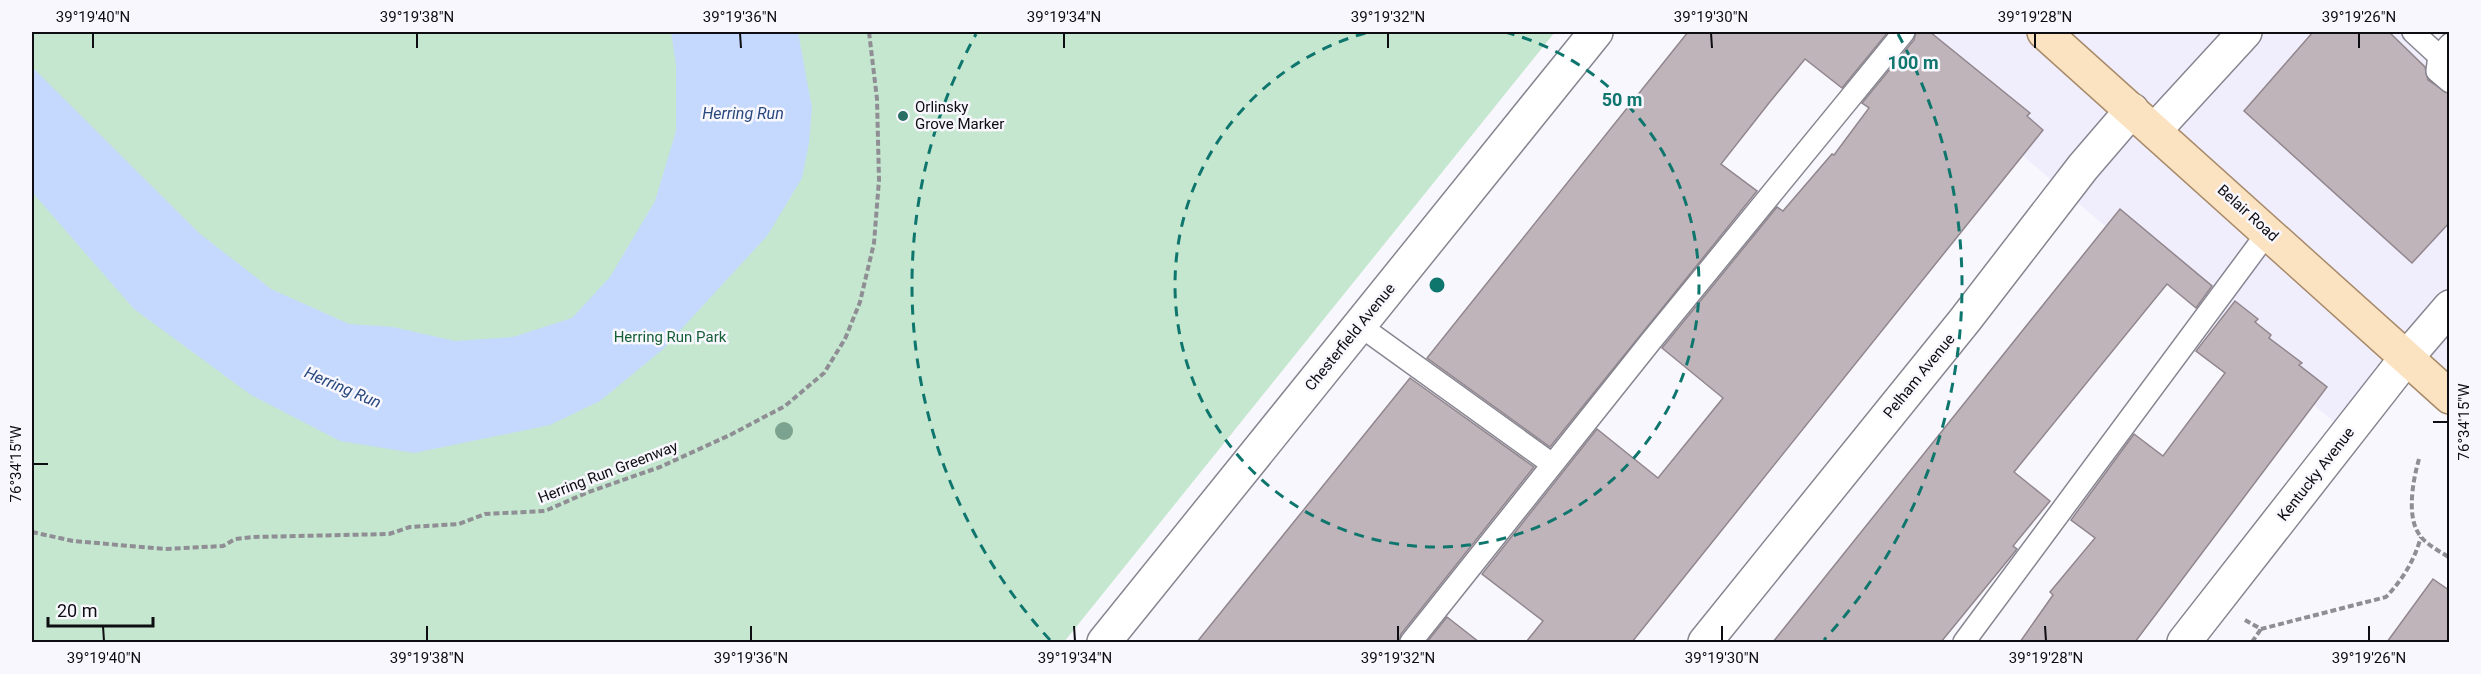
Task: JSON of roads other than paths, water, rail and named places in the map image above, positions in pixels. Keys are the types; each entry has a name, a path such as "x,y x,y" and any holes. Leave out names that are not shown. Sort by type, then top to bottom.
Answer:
{"main road":[{"name":"Belair Road","path":"2044,32 2450,397"}],"street":[{"name":"Chesterfield Avenue","path":"1104,642 1596,32"},
{"name":"Pelham Avenue","path":"1705,642 1965,320 2083,167 2143,120 2245,32"},
{"name":"Kentucky Avenue","path":"2184,642 2407,357 2450,307"}],"lane":[{"path":"1411,642 1552,464 1904,32"},
{"path":"2413,32 2444,50 2438,71 2450,82"},
{"path":"1964,642 2268,232"},
{"path":"1359,325 1552,464"}],"water":[{"name":"Herring Run","path":"671,32 798,32 812,108 809,143 802,178 767,236 662,350 600,401 550,425 414,453 340,441 251,395 134,309 32,192 32,67 199,233 271,289 349,324 393,327 455,341 513,337 572,318 610,277 655,201 676,131 676,65"}],"place":[{"name":"Orlinsky Grove Marker","path":"903,116"}],"park label":[{"name":"Herring Run Park","path":"670,337"}]}
